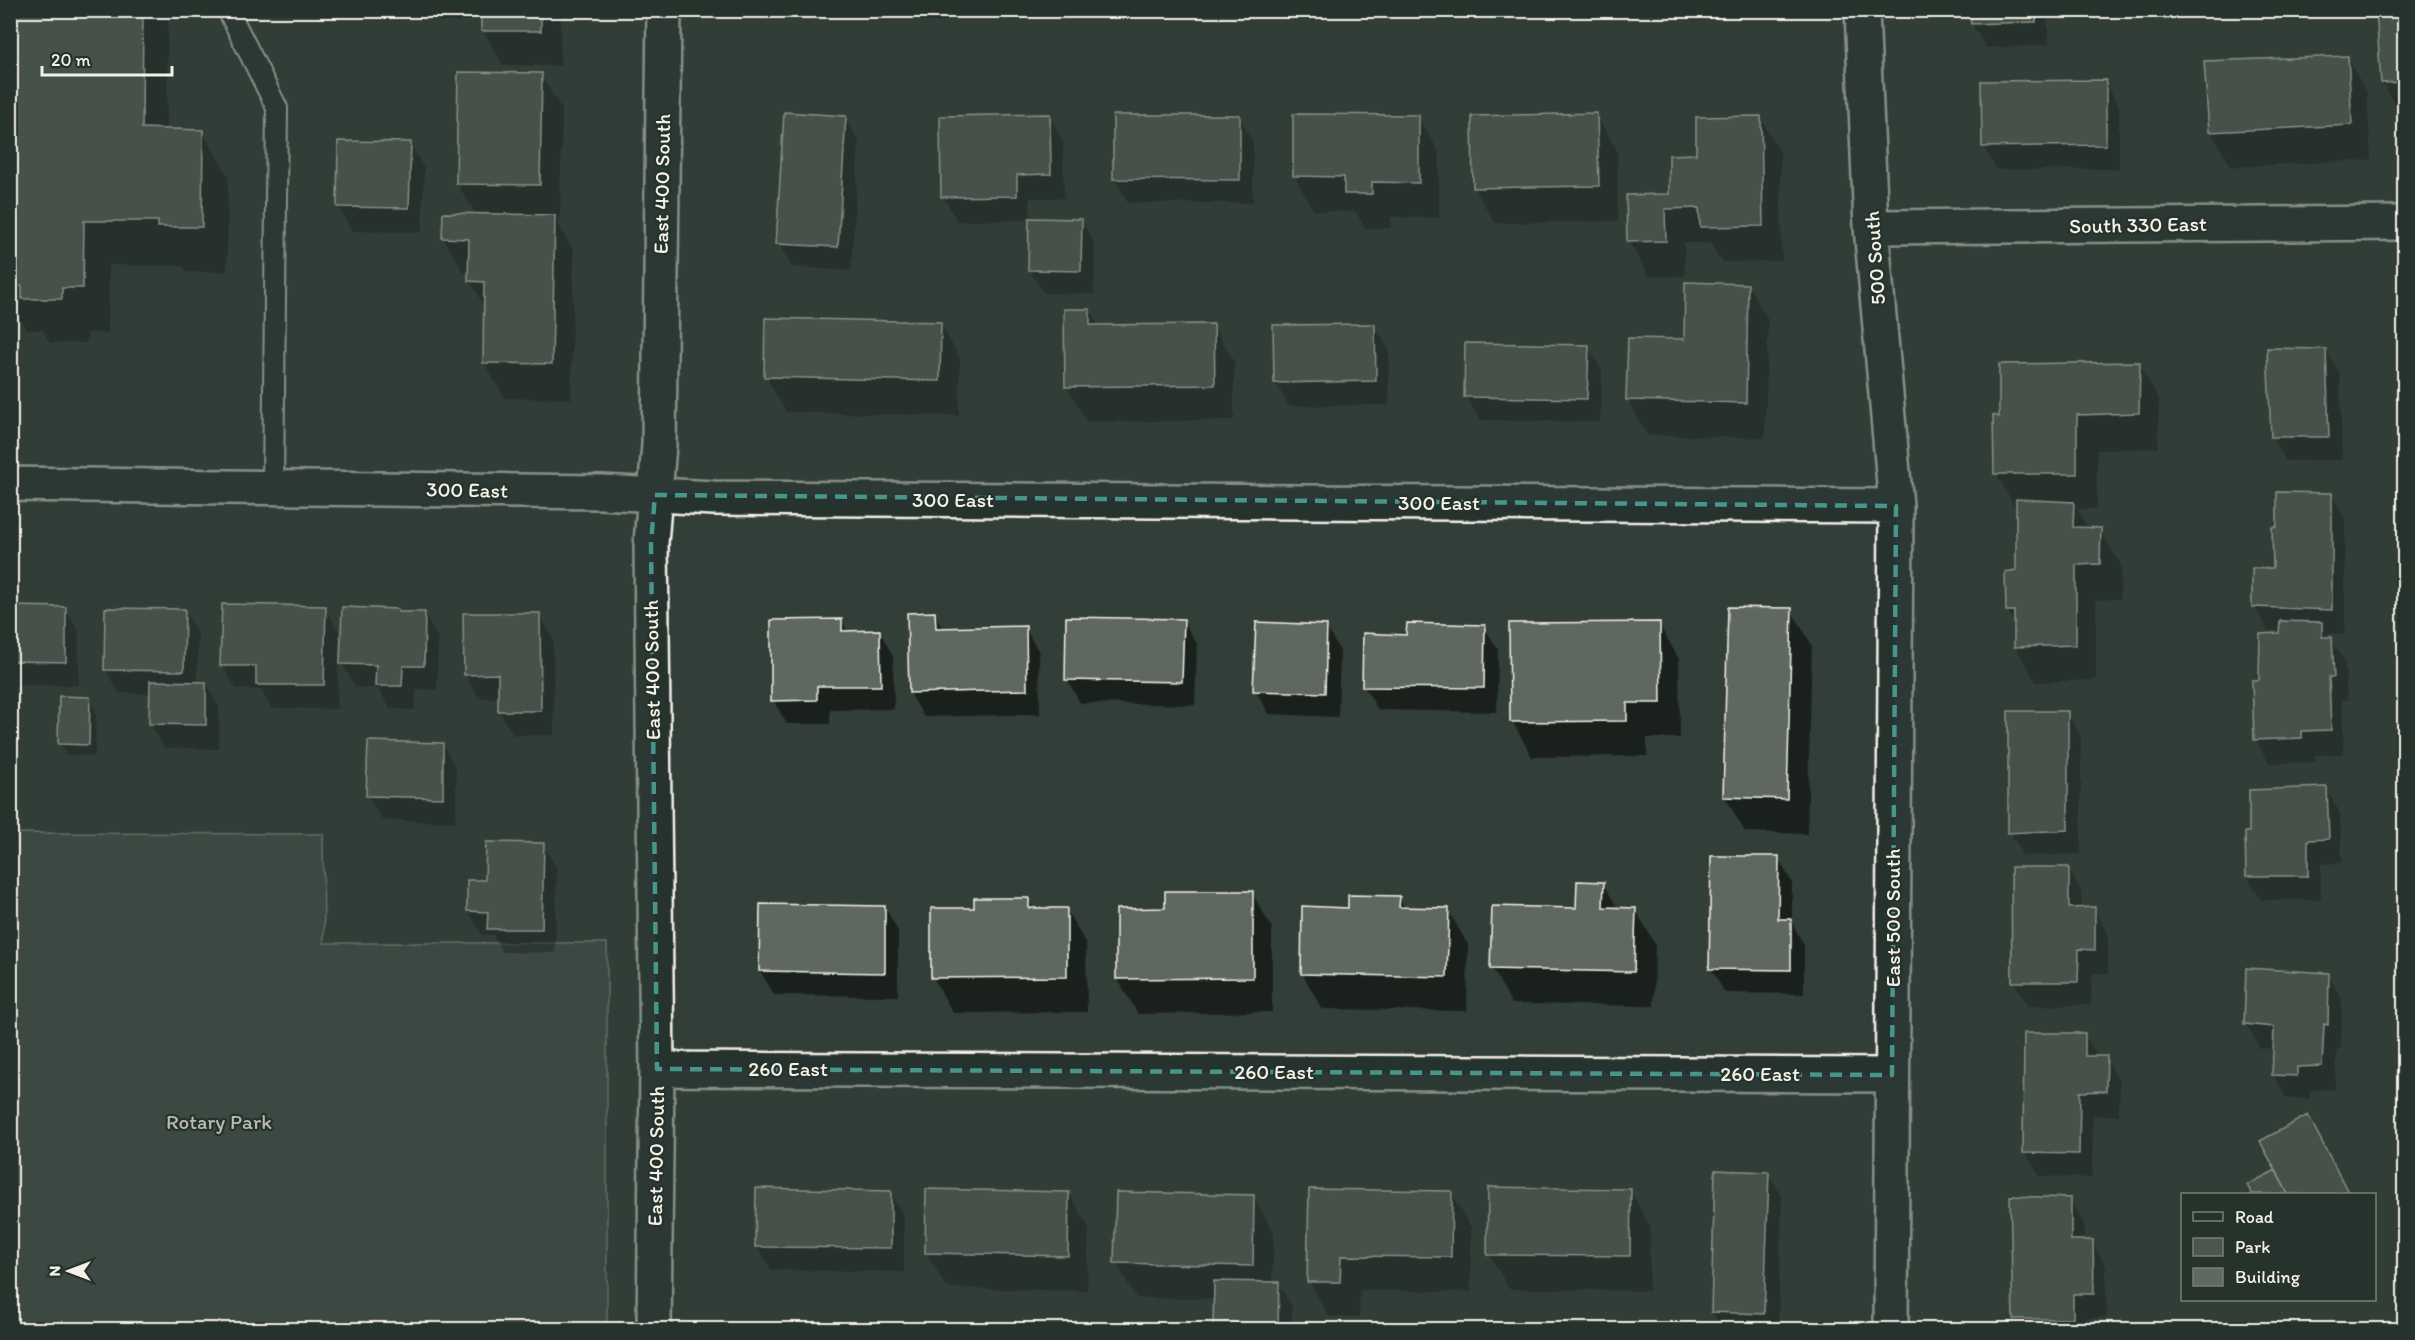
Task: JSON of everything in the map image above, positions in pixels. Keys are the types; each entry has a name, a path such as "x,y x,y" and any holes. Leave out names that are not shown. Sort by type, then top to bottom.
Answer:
{"street":[{"name":"East 400 South","path":"654,1329 657,1069 651,543 659,445 664,10"},
{"name":"500 South","path":"1862,10 1871,227 1896,506"},
{"name":"South 330 East","path":"1871,227 2404,223"},
{"name":"300 East","path":"10,484 601,492 714,498 1896,506"},
{"name":"East 500 South","path":"1890,1329 1896,506"},
{"name":"260 East","path":"657,1069 1892,1075"}],"lane":[{"path":"228,10 277,108 273,487"}],"highlighted area":[{"path":"655,495 1896,506 1892,1075 657,1069 651,543"}],"green space":[{"name":"Rotary Park","path":"11,833 323,834 324,943 607,943 607,1329 11,1329"}],"building":[{"path":"10,10 143,10 142,128 203,130 202,227 158,227 158,221 84,221 83,288 62,288 62,299 22,299 22,286 10,286"},
{"path":"481,10 541,10 541,31 481,31"},
{"path":"1970,10 2035,10 2036,22 1971,24"},
{"path":"2376,10 2404,10 2404,82 2381,83"},
{"path":"2348,56 2352,125 2209,132 2204,61"},
{"path":"458,72 542,73 540,185 456,184"},
{"path":"2106,80 2106,145 1982,147 1981,81"},
{"path":"784,112 846,116 838,247 776,244"},
{"path":"1597,113 1599,186 1473,188 1472,116"},
{"path":"1050,114 1051,174 1017,175 1017,196 941,197 940,116"},
{"path":"1293,114 1419,115 1419,183 1372,182 1372,194 1344,194 1344,177 1293,176"},
{"path":"1113,115 1240,115 1240,180 1113,179"},
{"path":"1761,116 1763,226 1700,227 1699,208 1665,209 1666,241 1627,242 1626,195 1669,194 1669,155 1696,154 1696,117"},
{"path":"338,141 411,142 409,208 337,207"},
{"path":"443,213 555,215 552,364 483,363 484,282 468,281 469,239 442,238"},
{"path":"1029,218 1082,219 1081,271 1028,270"},
{"path":"1685,282 1748,284 1746,403 1626,400 1628,338 1684,339"},
{"path":"1064,309 1090,309 1090,325 1214,324 1215,385 1065,387"},
{"path":"765,318 941,322 940,381 764,377"},
{"path":"1375,324 1376,381 1274,383 1273,325"},
{"path":"1465,343 1589,345 1587,399 1464,397"},
{"path":"2267,348 2326,349 2329,437 2271,437"},
{"path":"2140,362 2139,413 2077,415 2077,474 1994,474 1993,415 1999,417 1999,364"},
{"path":"2277,492 2332,493 2332,610 2252,607 2252,568 2273,568 2272,527 2277,527"},
{"path":"2016,499 2074,502 2073,527 2101,528 2100,564 2076,565 2076,645 2014,647 2014,611 2006,611 2005,572 2016,570"},
{"path":"222,604 326,606 324,685 256,685 256,666 220,666"},
{"path":"10,606 66,607 66,662 10,661"},
{"path":"342,607 425,612 424,666 403,666 402,686 375,686 376,665 340,664"},
{"path":"1728,607 1792,608 1787,799 1723,797"},
{"path":"105,608 185,609 184,671 104,670"},
{"path":"935,612 936,628 1026,626 1027,690 909,693 907,613"},
{"path":"463,613 540,613 541,711 498,711 498,674 464,675"},
{"path":"1066,617 1184,619 1182,682 1065,680"},
{"path":"842,619 842,631 880,630 881,686 817,686 817,700 771,701 771,620"},
{"path":"2280,621 2322,622 2322,637 2332,637 2334,677 2329,677 2331,730 2302,731 2302,738 2254,740 2252,680 2259,680 2260,634 2279,633"},
{"path":"1256,622 1327,625 1325,693 1253,691"},
{"path":"1660,622 1661,703 1627,703 1627,721 1510,722 1509,623"},
{"path":"1407,623 1485,625 1484,688 1362,687 1363,633 1406,635"},
{"path":"150,681 206,682 206,725 149,724"},
{"path":"59,696 90,697 89,745 58,744"},
{"path":"2008,711 2068,711 2068,830 2008,833"},
{"path":"368,741 443,743 443,798 366,796"},
{"path":"2327,787 2329,839 2308,840 2308,876 2246,876 2245,832 2249,832 2249,790"},
{"path":"486,842 544,843 542,929 487,929 488,912 467,911 467,880 485,880"},
{"path":"1711,856 1779,856 1778,919 1791,919 1791,970 1709,969"},
{"path":"2011,867 2069,867 2069,908 2095,907 2095,950 2079,949 2078,982 2012,982"},
{"path":"1577,881 1604,882 1603,907 1636,908 1634,972 1490,969 1492,906 1576,908"},
{"path":"1165,891 1253,891 1253,978 1116,979 1116,909 1165,908"},
{"path":"1348,895 1400,896 1399,907 1449,908 1447,977 1301,974 1302,906 1348,908"},
{"path":"974,898 1029,898 1029,908 1067,908 1067,977 931,978 931,908 974,908"},
{"path":"760,904 885,906 885,973 759,971"},
{"path":"2246,968 2329,973 2328,1025 2324,1024 2322,1066 2297,1067 2297,1076 2272,1075 2274,1027 2244,1024"},
{"path":"2024,1033 2085,1033 2085,1056 2107,1056 2106,1091 2080,1092 2079,1154 2023,1153"},
{"path":"2308,1115 2348,1193 2287,1193 2260,1141"},
{"path":"1715,1170 1769,1172 1764,1314 1711,1312"},
{"path":"2276,1170 2288,1193 2251,1193 2247,1185"},
{"path":"1488,1187 1631,1189 1630,1256 1487,1255"},
{"path":"756,1188 891,1191 891,1248 755,1247"},
{"path":"926,1189 1069,1192 1068,1256 925,1253"},
{"path":"1309,1189 1452,1191 1451,1257 1341,1256 1340,1282 1307,1282"},
{"path":"1116,1192 1254,1195 1253,1266 1114,1263"},
{"path":"2010,1196 2071,1198 2071,1240 2093,1240 2094,1294 2073,1294 2073,1319 2013,1319"},
{"path":"1214,1281 1279,1282 1278,1328 1213,1327"}]}
